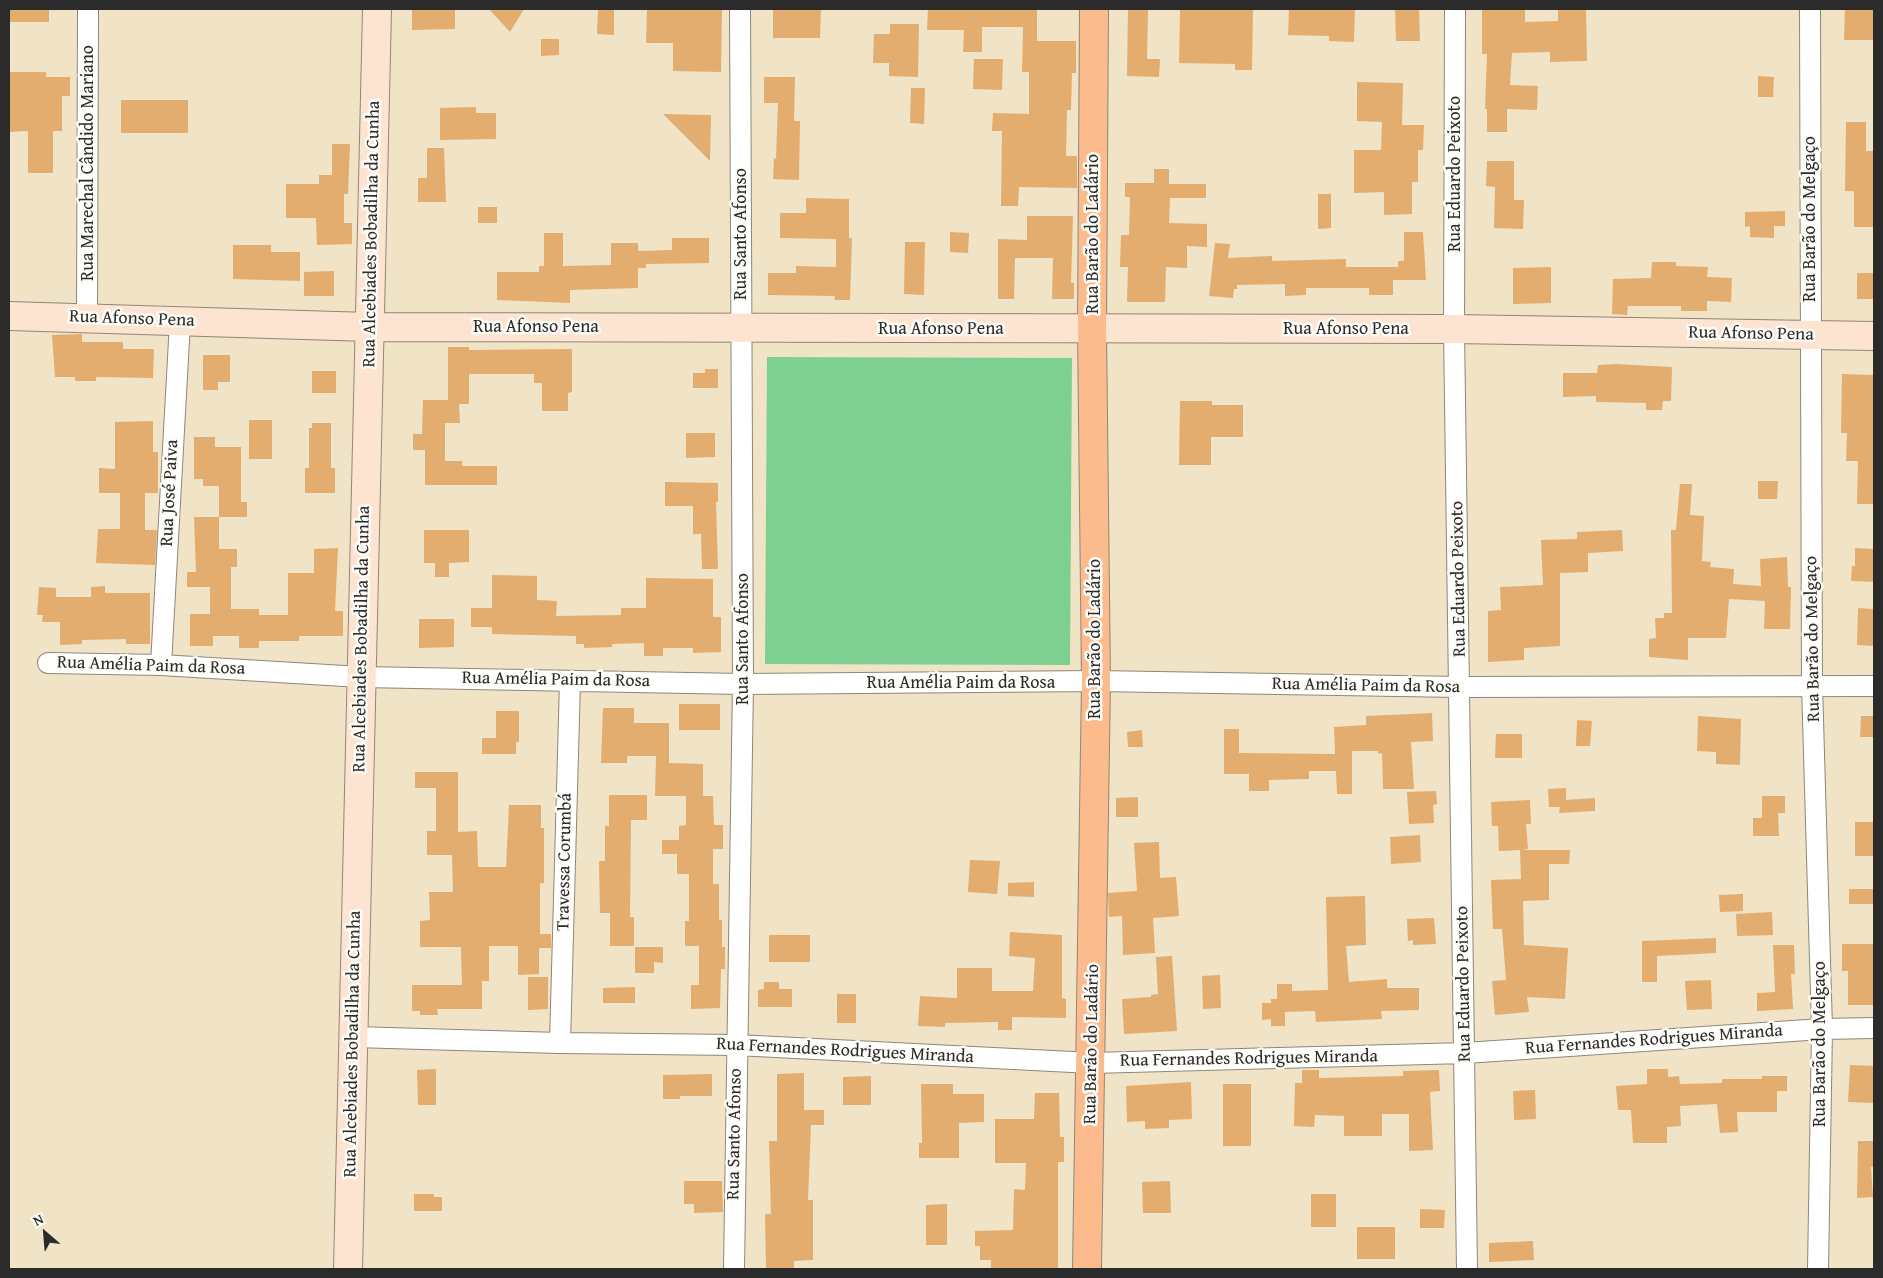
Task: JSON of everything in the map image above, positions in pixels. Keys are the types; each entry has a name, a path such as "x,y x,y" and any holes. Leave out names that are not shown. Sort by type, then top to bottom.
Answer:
{"main road":[{"name":"Rua Barão do Ladário","path":"1087,1269 1092,1062 1096,682 1092,329 1094,9"}],"street":[{"name":"Rua Marechal Cândido Mariano","path":"87,317 88,9"},
{"name":"Rua Alcebiades Bobadilha da Cunha","path":"348,1269 377,9"},
{"name":"Rua Santo Afonso","path":"734,1269 743,684 740,9"},
{"name":"Rua Eduardo Peixoto","path":"1455,9 1454,329 1467,1269"},
{"name":"Rua Barão do Melgaço","path":"1810,9 1812,685 1822,1029 1818,1269"},
{"name":"Rua Afonso Pena","path":"9,316 370,326 1454,329 1874,336"},
{"name":"Rua José Paiva","path":"161,665 180,322"},
{"name":"Rua Amélia Paim da Rosa","path":"48,662 161,665 361,677 743,684 1096,682 1460,687 1874,686"},
{"name":"Travessa Corumbá","path":"560,1043 570,680"},
{"name":"Rua Fernandes Rodrigues Miranda","path":"354,1037 560,1043 736,1045 1092,1062 1465,1054 1822,1029 1874,1028"}],"green space":[{"path":"767,357 1072,358 1070,665 765,664"}],"building":[{"path":"9,9 49,9 49,22 9,22"},
{"path":"412,9 455,9 455,29 412,30"},
{"path":"489,9 524,9 510,32"},
{"path":"598,9 614,9 614,35 597,34"},
{"path":"647,9 722,9 721,72 673,71 673,43 646,43"},
{"path":"773,9 821,9 820,38 773,38"},
{"path":"928,9 1037,9 1037,41 1076,41 1076,73 1072,73 1071,110 1067,110 1066,156 1077,156 1077,188 1019,187 1018,206 1001,206 1002,131 992,131 993,113 1029,114 1029,72 1022,72 1023,27 982,27 982,52 963,52 964,30 927,30"},
{"path":"1128,9 1148,9 1147,59 1160,59 1159,77 1127,76"},
{"path":"1180,9 1253,9 1252,70 1235,70 1235,64 1179,63"},
{"path":"1289,9 1355,9 1354,42 1329,41 1329,36 1288,35"},
{"path":"1395,9 1419,9 1420,41 1396,41"},
{"path":"1482,9 1525,9 1525,22 1558,21 1558,9 1586,9 1587,61 1550,62 1550,52 1512,53 1510,85 1538,86 1537,110 1507,109 1507,132 1487,132 1487,109 1485,109 1487,54 1482,54"},
{"path":"1845,9 1874,9 1874,40 1844,40"},
{"path":"890,24 919,24 918,77 889,76 889,63 873,63 874,34 890,34"},
{"path":"541,39 559,39 559,55 541,56"},
{"path":"974,59 1003,59 1002,90 973,89"},
{"path":"9,72 46,72 46,77 70,77 70,96 62,96 62,131 53,131 53,173 28,173 28,131 9,132"},
{"path":"1758,76 1774,77 1773,97 1758,97"},
{"path":"764,77 795,77 794,121 800,121 799,180 773,179 774,158 776,159 778,103 764,103"},
{"path":"1357,82 1403,83 1402,125 1424,125 1423,150 1418,150 1418,182 1412,182 1412,214 1384,215 1384,192 1354,193 1354,150 1381,150 1382,122 1357,121"},
{"path":"911,88 925,88 924,124 910,123"},
{"path":"121,100 188,100 188,133 121,133"},
{"path":"476,107 476,113 496,113 496,139 440,140 440,108"},
{"path":"663,114 711,115 710,161"},
{"path":"1846,122 1866,122 1866,151 1874,151 1874,227 1854,227 1854,191 1845,191"},
{"path":"332,144 350,144 348,194 344,194 344,223 352,223 352,244 317,245 316,218 286,218 286,184 319,184 319,175 332,175"},
{"path":"427,148 444,148 446,202 418,202 418,178 427,178"},
{"path":"1487,161 1514,161 1514,200 1524,200 1523,229 1494,228 1495,187 1486,186"},
{"path":"1154,169 1169,169 1169,184 1206,184 1206,198 1170,198 1169,223 1207,224 1207,247 1187,246 1187,268 1166,267 1165,302 1127,302 1128,267 1120,267 1121,235 1129,235 1130,197 1125,197 1125,183 1154,183"},
{"path":"1318,194 1331,194 1331,228 1318,229"},
{"path":"806,198 849,199 849,238 852,238 850,300 834,300 835,296 768,295 768,273 796,273 796,266 836,267 836,239 780,238 780,213 806,213"},
{"path":"478,207 497,207 497,223 478,223"},
{"path":"1785,211 1785,226 1774,226 1774,238 1750,237 1750,226 1745,227 1745,212"},
{"path":"1027,216 1073,216 1071,283 1074,283 1074,299 1052,299 1053,258 1015,258 1014,299 998,299 998,239 1027,240"},
{"path":"950,232 969,233 968,253 950,252"},
{"path":"1404,232 1423,232 1426,280 1393,280 1393,295 1369,295 1369,288 1306,288 1306,295 1285,296 1285,284 1237,285 1237,289 1234,289 1233,298 1209,296 1215,243 1230,244 1228,258 1272,256 1272,261 1346,259 1346,267 1398,267 1398,261 1404,261"},
{"path":"544,233 563,233 563,266 611,265 611,243 638,243 638,251 672,250 672,238 709,238 709,263 646,264 646,268 638,268 638,288 570,290 570,303 497,300 497,272 539,272 539,266 544,266"},
{"path":"905,242 925,242 924,295 904,294"},
{"path":"233,245 271,245 271,252 300,252 300,281 233,279"},
{"path":"1652,262 1676,262 1676,266 1708,267 1707,277 1732,278 1731,302 1707,301 1707,311 1681,311 1681,306 1628,306 1627,315 1612,314 1613,279 1651,278"},
{"path":"1551,267 1551,303 1513,304 1513,268"},
{"path":"334,271 334,296 304,296 304,272"},
{"path":"1857,273 1874,273 1873,299 1857,299"},
{"path":"82,334 82,342 123,342 123,349 154,349 153,378 96,377 96,381 75,381 75,377 55,377 52,335"},
{"path":"448,347 469,347 469,350 572,349 572,392 568,393 568,411 542,411 542,383 534,383 534,374 469,374 469,404 459,404 460,423 445,423 445,461 462,461 462,466 497,466 497,485 425,485 425,450 413,450 413,434 422,434 423,400 448,400"},
{"path":"203,355 230,355 230,382 218,382 218,390 203,390"},
{"path":"1617,364 1672,367 1671,401 1663,401 1662,410 1646,410 1646,403 1596,402 1596,396 1563,397 1563,373 1597,373 1598,365"},
{"path":"705,369 718,369 718,388 693,388 693,373 705,373"},
{"path":"312,371 336,371 336,393 312,393"},
{"path":"1842,374 1874,375 1874,504 1857,504 1858,461 1846,461 1847,433 1841,433"},
{"path":"1180,401 1212,401 1212,405 1243,405 1243,437 1211,437 1211,465 1179,465"},
{"path":"249,420 272,420 272,459 249,459"},
{"path":"153,421 153,452 158,452 158,493 145,493 145,530 157,530 155,565 96,563 98,529 120,529 120,493 99,493 99,468 115,469 115,422"},
{"path":"312,423 331,423 331,468 335,468 335,493 305,493 305,468 309,468 309,428 312,428"},
{"path":"686,433 715,433 715,457 686,458"},
{"path":"194,437 215,437 215,447 241,447 241,502 247,502 247,517 219,517 219,486 203,486 203,479 194,479"},
{"path":"1758,481 1778,481 1777,499 1758,499"},
{"path":"665,482 718,483 718,502 716,502 718,569 702,569 701,534 693,534 693,506 665,506"},
{"path":"1680,484 1692,484 1690,515 1704,516 1702,561 1711,562 1710,567 1734,569 1733,584 1761,586 1760,559 1787,557 1788,587 1791,587 1790,629 1764,629 1765,601 1729,599 1726,638 1688,638 1688,660 1649,657 1649,639 1656,638 1655,618 1664,618 1664,613 1672,613 1671,530 1676,530"},
{"path":"194,517 219,517 219,549 237,549 237,567 231,567 231,609 259,609 259,615 288,615 288,573 314,573 314,549 338,548 335,611 343,611 343,636 299,636 299,641 259,641 259,648 239,648 239,636 213,636 213,646 190,646 190,614 210,614 210,587 187,587 187,572 196,572"},
{"path":"424,530 469,530 469,562 449,563 449,577 435,577 435,563 424,563"},
{"path":"1622,530 1623,551 1588,553 1588,572 1560,573 1560,646 1524,648 1524,660 1488,662 1488,611 1501,610 1500,587 1543,585 1541,540 1577,539 1577,532"},
{"path":"1855,548 1874,549 1874,582 1851,581 1852,566 1855,566"},
{"path":"492,575 537,576 537,600 557,601 556,616 621,615 621,608 646,608 646,578 713,579 713,617 721,617 721,652 693,653 693,648 663,648 663,656 644,656 644,643 612,644 612,647 584,648 584,644 576,644 576,636 492,634 492,627 471,627 471,608 492,608"},
{"path":"105,586 105,593 150,593 150,644 126,644 126,639 82,640 82,644 60,645 60,622 42,622 43,615 37,615 39,587 56,588 56,597 91,597 91,587"},
{"path":"1858,608 1874,609 1874,646 1857,645"},
{"path":"419,619 454,619 454,647 419,648"},
{"path":"679,704 720,704 720,730 679,730"},
{"path":"603,708 634,708 634,723 669,723 669,763 703,764 703,796 713,796 714,825 723,825 723,849 713,849 713,884 719,884 719,920 722,920 722,947 725,947 725,969 721,969 720,1008 691,1009 691,985 699,985 699,946 685,946 685,921 689,921 689,874 677,874 677,854 662,854 662,840 679,840 679,826 686,825 686,796 655,796 656,756 627,756 627,763 601,763"},
{"path":"496,711 519,711 519,742 516,742 516,754 482,754 482,738 496,738"},
{"path":"1432,713 1433,741 1411,742 1414,789 1383,789 1382,753 1378,754 1378,751 1352,751 1352,794 1337,794 1336,771 1309,771 1309,779 1269,780 1269,791 1249,791 1249,774 1224,774 1224,729 1239,729 1239,753 1335,754 1334,727 1366,725 1366,716"},
{"path":"1698,716 1741,719 1740,765 1716,764 1716,752 1697,751"},
{"path":"1861,716 1874,716 1874,737 1860,737"},
{"path":"1577,720 1592,721 1590,746 1576,746"},
{"path":"1142,730 1143,747 1128,747 1127,732"},
{"path":"1496,734 1522,734 1522,758 1495,758"},
{"path":"415,772 458,772 458,832 477,831 478,867 506,867 509,805 541,805 541,828 544,828 544,883 540,883 540,934 551,934 551,948 539,948 539,974 518,975 518,946 489,946 489,981 482,981 482,1009 437,1009 438,1015 420,1015 420,1011 412,1011 412,985 462,985 461,947 420,947 420,921 430,920 429,892 453,892 452,855 427,855 427,831 436,831 436,788 415,788"},
{"path":"1566,788 1566,800 1595,798 1595,811 1559,813 1560,807 1549,807 1548,789"},
{"path":"1436,791 1437,804 1433,805 1434,823 1409,824 1407,792"},
{"path":"609,795 647,795 647,820 631,820 630,917 634,917 634,946 610,946 610,913 600,913 599,861 605,861 605,826 609,826"},
{"path":"1762,796 1785,796 1785,813 1778,813 1779,836 1753,836 1753,818 1762,818"},
{"path":"1138,797 1138,817 1116,817 1116,798"},
{"path":"1530,800 1531,824 1526,824 1528,849 1522,850 1570,850 1569,864 1549,864 1549,900 1523,901 1524,945 1568,948 1565,999 1527,997 1529,1012 1495,1015 1492,981 1506,980 1502,929 1493,929 1491,880 1521,879 1520,850 1499,851 1498,826 1492,826 1491,802"},
{"path":"1855,822 1874,822 1874,856 1855,856"},
{"path":"1420,835 1421,862 1391,864 1390,837"},
{"path":"1159,842 1160,878 1176,877 1179,916 1153,918 1155,953 1123,955 1122,916 1109,917 1108,893 1137,891 1134,843"},
{"path":"970,860 1000,861 997,894 968,892"},
{"path":"1034,882 1034,897 1008,896 1008,883"},
{"path":"1849,889 1874,889 1874,904 1849,904"},
{"path":"1743,894 1743,911 1720,912 1719,895"},
{"path":"1365,896 1366,945 1346,946 1349,982 1387,979 1387,988 1419,988 1419,1010 1381,1011 1382,1019 1316,1022 1315,1011 1285,1012 1285,1026 1271,1026 1271,1019 1262,1020 1262,1003 1271,1003 1271,999 1277,999 1277,984 1292,984 1292,991 1328,990 1326,897"},
{"path":"1772,912 1773,935 1737,936 1736,914"},
{"path":"1434,918 1436,944 1413,945 1413,940 1408,941 1407,919"},
{"path":"1010,932 1062,935 1062,998 1066,999 1066,1018 1012,1017 1012,1030 998,1030 998,1022 945,1023 945,1027 918,1026 920,996 957,998 957,968 992,968 992,991 1033,991 1035,958 1009,956"},
{"path":"769,935 810,935 810,962 769,962"},
{"path":"1716,938 1716,953 1657,956 1657,982 1642,982 1642,941"},
{"path":"1842,944 1874,944 1874,1005 1848,1005 1848,971 1842,971"},
{"path":"1773,945 1794,945 1795,974 1791,974 1793,1009 1757,1011 1757,993 1775,992"},
{"path":"635,947 663,947 663,963 654,962 654,973 635,973"},
{"path":"1172,956 1177,1031 1124,1034 1122,999 1151,997 1151,995 1158,994 1156,957"},
{"path":"1220,975 1221,1008 1203,1009 1202,976"},
{"path":"528,977 548,977 548,1009 528,1010"},
{"path":"1711,980 1712,1009 1687,1010 1685,981"},
{"path":"764,982 779,982 779,989 792,989 792,1007 758,1007 758,990 764,989"},
{"path":"635,987 635,1003 603,1003 603,988"},
{"path":"837,994 856,994 856,1023 837,1023"},
{"path":"1850,1065 1874,1066 1873,1103 1848,1102"},
{"path":"436,1069 436,1105 418,1105 417,1070"},
{"path":"1647,1069 1668,1069 1668,1077 1679,1076 1680,1084 1722,1083 1722,1079 1762,1079 1762,1076 1787,1076 1787,1091 1777,1091 1777,1112 1737,1112 1738,1132 1720,1133 1717,1104 1680,1106 1681,1126 1667,1127 1667,1143 1633,1143 1631,1110 1618,1110 1616,1086 1647,1084"},
{"path":"1302,1070 1319,1070 1319,1078 1403,1076 1403,1071 1439,1070 1440,1091 1430,1092 1433,1150 1409,1151 1409,1114 1382,1114 1382,1136 1344,1136 1344,1116 1315,1115 1314,1127 1294,1126 1295,1083 1302,1083"},
{"path":"804,1073 804,1110 824,1110 824,1125 811,1125 808,1200 813,1200 813,1260 794,1261 794,1269 766,1269 765,1214 771,1214 769,1141 777,1141 777,1074"},
{"path":"712,1074 712,1096 680,1096 680,1099 663,1099 663,1075"},
{"path":"871,1076 871,1105 843,1105 843,1077"},
{"path":"1191,1082 1192,1119 1169,1120 1169,1128 1145,1129 1145,1121 1127,1122 1126,1086"},
{"path":"921,1084 953,1084 953,1094 984,1094 984,1122 959,1123 959,1158 919,1158 919,1143 922,1143"},
{"path":"1223,1084 1251,1084 1251,1146 1223,1146"},
{"path":"1535,1090 1536,1119 1514,1120 1513,1091"},
{"path":"1035,1093 1059,1093 1060,1137 1064,1137 1064,1162 1058,1162 1058,1269 991,1269 991,1260 980,1260 980,1246 975,1246 975,1231 1013,1230 1014,1189 1025,1190 1026,1163 995,1163 995,1119 1034,1119"},
{"path":"1858,1141 1874,1141 1874,1167 1871,1167 1873,1197 1857,1198"},
{"path":"684,1181 722,1181 723,1212 694,1213 694,1204 684,1204"},
{"path":"1170,1181 1171,1213 1143,1213 1142,1182"},
{"path":"414,1194 434,1194 434,1197 442,1197 442,1211 414,1211"},
{"path":"1311,1194 1336,1194 1336,1227 1311,1227"},
{"path":"947,1204 947,1245 926,1245 926,1205"},
{"path":"1420,1209 1445,1210 1444,1228 1420,1228"},
{"path":"1357,1227 1395,1227 1395,1259 1357,1259"},
{"path":"1533,1241 1534,1260 1489,1262 1489,1243"}]}
